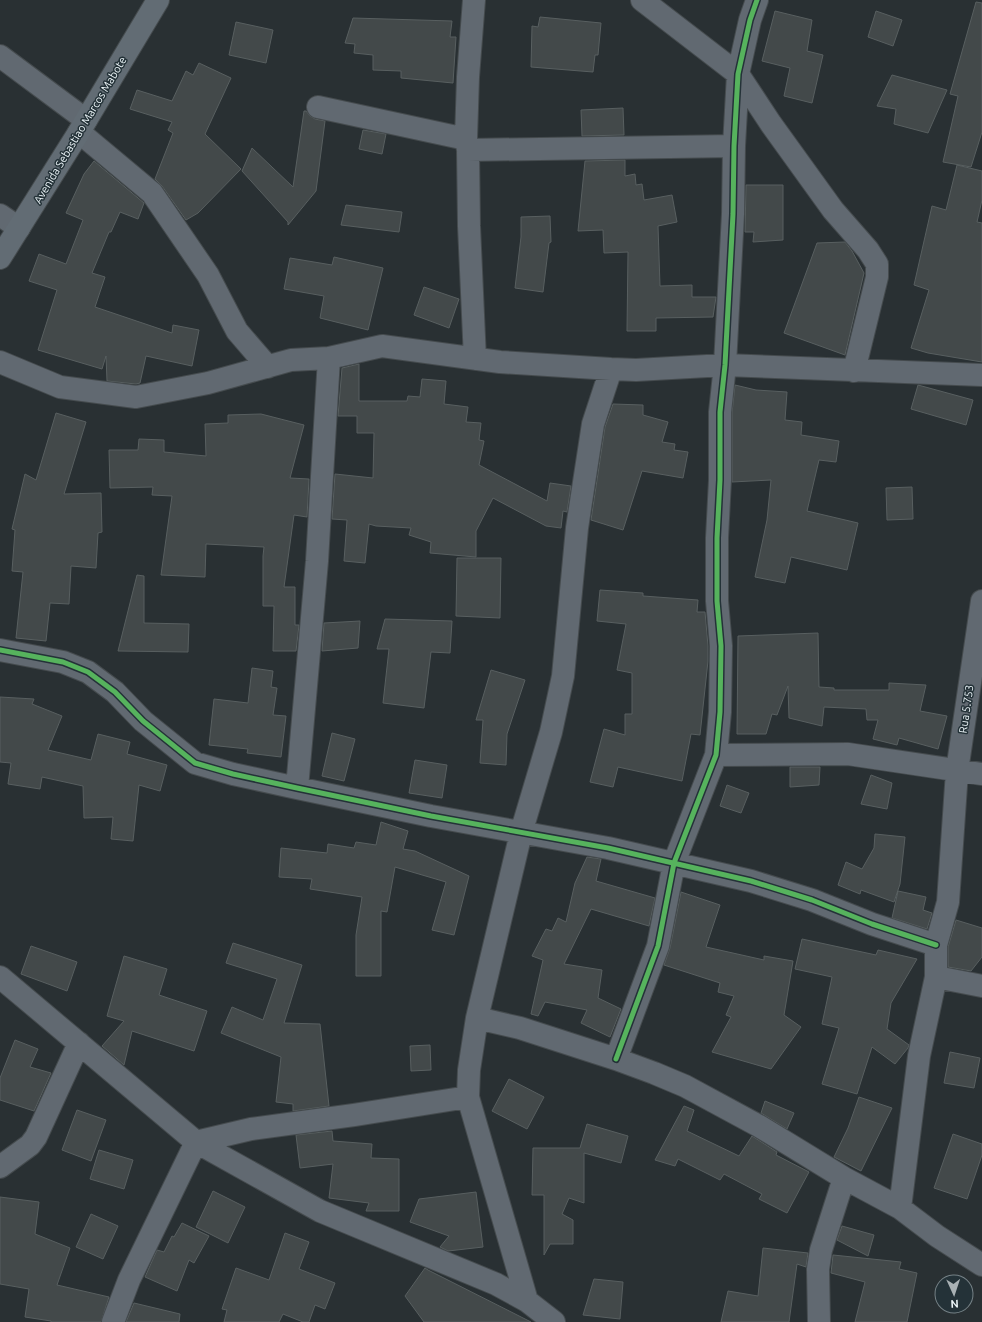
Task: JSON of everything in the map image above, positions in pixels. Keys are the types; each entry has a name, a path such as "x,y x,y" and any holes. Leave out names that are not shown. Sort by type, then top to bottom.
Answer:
{"main road":[{"name":"Avenida Sebastiao Marcos Mabote","path":"0,258 83,126 158,0"}],"street":[{"path":"474,0 468,76 467,145 475,359"},
{"path":"642,0 738,74 833,210 868,250 877,264 877,277 854,371"},
{"path":"616,1059 658,946 674,863 716,755 720,712 721,646 717,602 720,412 725,365 734,214 734,146 738,74 750,20 757,0"},
{"path":"0,56 83,126 152,194 208,275 238,331 268,367"},
{"path":"318,107 467,145 734,146"},
{"path":"0,215 19,228"},
{"path":"0,362 60,387 136,397 208,383 291,360 329,358 382,346 500,362 610,369 636,370 725,365 982,375"},
{"path":"298,788 317,561 329,358"},
{"path":"528,1301 468,1097 469,1070 477,1018 521,833 551,732 563,676 577,528 594,424 610,369"},
{"name":"Rua 5.753","path":"900,1208 919,1056 936,977 936,946 948,902 957,771 982,601"},
{"path":"0,650 63,662 88,672 115,692 143,721 195,763 234,774 298,788 431,816 608,848 751,881 812,900 872,924 936,946"},
{"path":"716,755 848,754 982,774"},
{"path":"0,977 196,1142 320,1211 496,1284 528,1301 554,1322"},
{"path":"936,977 982,986"},
{"path":"477,1018 520,1028 616,1059 685,1086 759,1126 844,1178 900,1208 937,1236 982,1265"},
{"path":"0,1167 30,1145 36,1137 79,1043"},
{"path":"196,1142 251,1129 468,1097"},
{"path":"113,1322 129,1280 196,1142"},
{"path":"819,1322 818,1269 821,1250 844,1178"}],"building":[{"path":"976,2 982,3 982,132 971,167 943,162 958,96 950,94"},
{"path":"775,11 812,20 807,51 823,55 812,103 784,96 790,68 762,61"},
{"path":"876,11 902,20 893,46 868,37"},
{"path":"540,17 601,23 598,55 595,55 593,72 531,67 532,26 538,27"},
{"path":"353,18 452,21 450,37 456,37 453,83 401,78 401,71 373,70 373,55 354,53 355,44 345,43"},
{"path":"236,22 273,30 266,63 229,55"},
{"path":"199,63 231,78 205,134 241,169 198,213 186,220 162,186 155,179 173,133 168,130 172,122 130,109 137,90 172,101 186,71 193,75"},
{"path":"892,75 947,90 928,133 894,124 896,109 877,106"},
{"path":"623,108 624,135 582,136 581,110"},
{"path":"304,111 315,119 325,121 316,191 288,225 288,222 242,171 252,148 293,187"},
{"path":"363,130 386,134 382,154 359,149"},
{"path":"625,160 625,176 635,174 636,185 642,184 644,200 672,195 677,222 658,226 660,286 692,285 692,297 716,297 713,317 656,318 656,331 627,331 628,252 604,253 603,230 578,231 585,161"},
{"path":"94,161 144,203 138,219 120,212 111,232 109,232 92,273 105,277 95,307 172,333 173,325 199,330 192,366 146,356 140,383 136,384 107,381 106,356 102,369 38,350 57,290 29,281 39,254 66,264 83,220 66,213 84,174"},
{"path":"957,165 982,171 982,200 977,222 982,223 982,362 928,353 911,348 929,290 914,285 932,206 946,210"},
{"path":"746,185 783,185 783,240 753,242 754,232 745,232"},
{"path":"346,205 402,212 399,232 341,225"},
{"path":"550,216 551,242 549,243 543,292 515,288 521,237 521,217"},
{"path":"845,242 852,251 864,273 845,355 784,333 817,243"},
{"path":"334,257 383,268 368,330 320,318 324,296 284,289 290,258 332,265"},
{"path":"424,287 459,299 449,328 414,315"},
{"path":"359,364 359,401 407,401 408,396 420,397 422,379 446,381 444,404 468,407 466,422 481,423 479,440 484,441 479,465 547,501 550,483 571,486 567,512 563,511 561,528 546,526 493,498 476,531 476,557 430,553 431,542 409,535 411,528 376,526 369,524 365,563 344,561 347,520 332,519 335,474 373,478 374,433 357,433 357,416 338,416 342,368"},
{"path":"735,385 756,390 787,392 785,420 802,422 801,435 839,441 836,462 819,460 807,511 858,523 847,570 791,557 785,583 755,577 767,520 771,480 732,482 732,413"},
{"path":"918,385 973,400 966,425 911,409"},
{"path":"613,404 643,405 643,415 668,422 662,442 675,444 674,450 688,452 683,478 642,471 623,530 591,520 605,427"},
{"path":"56,413 86,422 64,494 101,493 102,532 98,533 96,568 71,566 69,604 50,603 46,641 16,638 23,572 12,571 15,530 12,529 25,474 36,480"},
{"path":"261,414 304,425 290,478 309,479 307,517 294,515 284,587 295,587 295,625 299,625 296,651 273,651 274,606 263,606 264,547 206,544 205,577 161,575 172,496 152,495 153,487 110,488 109,450 138,450 139,439 164,440 164,452 206,456 205,424 228,423 228,415"},
{"path":"912,487 913,519 887,520 886,488"},
{"path":"457,558 501,558 500,618 456,616"},
{"path":"137,575 144,576 144,623 189,624 188,652 118,651"},
{"path":"600,590 643,593 643,596 698,600 697,612 705,612 708,661 700,735 691,734 682,781 618,767 613,787 590,782 604,729 625,735 625,714 632,714 632,673 617,670 626,624 597,621"},
{"path":"385,619 452,621 450,653 431,652 424,708 383,703 389,649 377,649"},
{"path":"360,621 358,648 322,651 324,623"},
{"path":"818,633 819,687 834,688 834,690 889,690 889,683 926,685 920,711 947,716 938,749 899,738 897,745 873,739 878,720 867,720 866,709 824,707 822,726 789,718 788,686 777,715 772,714 766,734 737,734 738,636"},
{"path":"252,668 273,671 271,687 277,688 273,715 286,716 281,757 247,753 248,749 209,745 214,699 248,703"},
{"path":"491,670 525,680 507,734 506,765 480,763 483,720 476,720"},
{"path":"0,697 34,699 32,704 62,716 48,750 91,760 98,734 130,742 127,754 167,765 160,791 139,785 133,841 111,839 113,817 84,818 83,786 42,777 40,789 8,784 11,763 0,762"},
{"path":"332,733 355,739 344,781 322,776"},
{"path":"415,760 447,765 442,798 409,793"},
{"path":"790,767 820,767 819,785 790,787"},
{"path":"871,775 892,783 887,809 861,804"},
{"path":"727,785 749,793 741,813 720,806"},
{"path":"381,822 408,831 403,849 415,851 469,876 454,935 432,930 446,882 395,867 387,912 381,911 381,976 356,976 356,935 362,897 310,889 312,879 279,877 281,848 327,853 328,844 354,848 356,842 376,845"},
{"path":"875,834 905,837 900,884 894,902 861,890 860,894 838,885 846,862 862,869 874,848"},
{"path":"587,857 601,859 596,881 655,898 649,926 591,909 564,964 602,970 598,998 621,1009 610,1037 581,1023 587,1010 545,1002 538,1016 531,1014 543,960 532,956 546,929 552,931 558,918 566,922 575,883"},
{"path":"898,891 926,897 923,910 932,913 927,929 892,918"},
{"path":"681,892 720,905 706,947 764,960 764,956 793,961 784,1015 801,1027 771,1069 712,1052 731,1017 726,1015 734,996 718,992 720,983 664,965 670,948"},
{"path":"956,920 982,928 982,957 971,971 948,967 948,947"},
{"path":"802,939 876,955 878,950 917,959 891,1003 887,1029 909,1045 908,1048 895,1064 872,1047 857,1094 822,1084 839,1028 822,1024 832,977 795,969"},
{"path":"233,943 302,965 284,1023 320,1024 329,1106 293,1111 293,1104 276,1102 281,1057 221,1033 232,1007 263,1020 277,979 226,963"},
{"path":"31,946 77,962 67,991 21,974"},
{"path":"124,956 167,969 159,995 207,1011 194,1051 132,1031 124,1065 102,1046 124,1021 107,1016"},
{"path":"15,1040 38,1049 30,1067 51,1073 34,1111 0,1100 0,1078"},
{"path":"430,1045 431,1070 411,1071 410,1046"},
{"path":"950,1052 980,1058 974,1088 944,1083"},
{"path":"509,1079 544,1097 527,1129 492,1111"},
{"path":"859,1097 892,1108 861,1171 834,1157 848,1128"},
{"path":"765,1101 794,1113 787,1129 761,1113"},
{"path":"684,1106 694,1110 687,1131 739,1156 752,1136 777,1152 776,1155 809,1172 787,1213 759,1199 762,1194 724,1174 720,1180 678,1159 675,1166 655,1160"},
{"path":"77,1110 106,1120 91,1161 62,1150"},
{"path":"587,1124 628,1136 621,1163 584,1153 584,1203 569,1198 562,1214 573,1220 573,1244 550,1244 544,1255 544,1195 532,1195 533,1148 580,1148"},
{"path":"332,1131 333,1141 372,1144 371,1158 399,1159 399,1211 366,1211 369,1203 329,1198 333,1164 300,1168 296,1135"},
{"path":"953,1134 982,1144 982,1155 967,1199 934,1188"},
{"path":"99,1150 133,1160 124,1189 90,1179"},
{"path":"213,1191 245,1207 228,1243 196,1227"},
{"path":"476,1192 483,1247 448,1251 440,1247 449,1236 410,1222 419,1199"},
{"path":"0,1197 39,1202 35,1234 70,1248 57,1285 109,1297 101,1322 51,1322 25,1317 29,1289 0,1284"},
{"path":"91,1214 118,1226 103,1259 76,1247"},
{"path":"182,1223 209,1236 194,1263 189,1260 177,1291 145,1277 157,1250 164,1252 172,1236 174,1237"},
{"path":"842,1226 874,1235 868,1256 837,1240"},
{"path":"285,1233 309,1242 299,1269 335,1283 325,1309 315,1305 309,1322 303,1322 283,1314 279,1322 224,1322 227,1310 222,1309 236,1268 269,1280"},
{"path":"763,1248 808,1253 806,1267 797,1264 789,1322 721,1322 728,1291 758,1296"},
{"path":"833,1255 901,1262 899,1269 917,1273 907,1322 855,1322 865,1282 831,1273"},
{"path":"425,1268 531,1322 424,1322 405,1296"},
{"path":"594,1279 623,1282 620,1319 583,1315"},
{"path":"134,1303 180,1314 179,1322 126,1322"}],"cycle path":[{"path":"616,1059 658,946 674,863 716,755 720,712 721,646 717,601 720,412 725,365 733,214 734,146 738,74 750,20 757,0"},
{"path":"0,650 63,662 88,672 115,692 143,721 195,763 233,774 297,788 431,816 608,848 751,881 812,900 872,924 936,945"}]}
